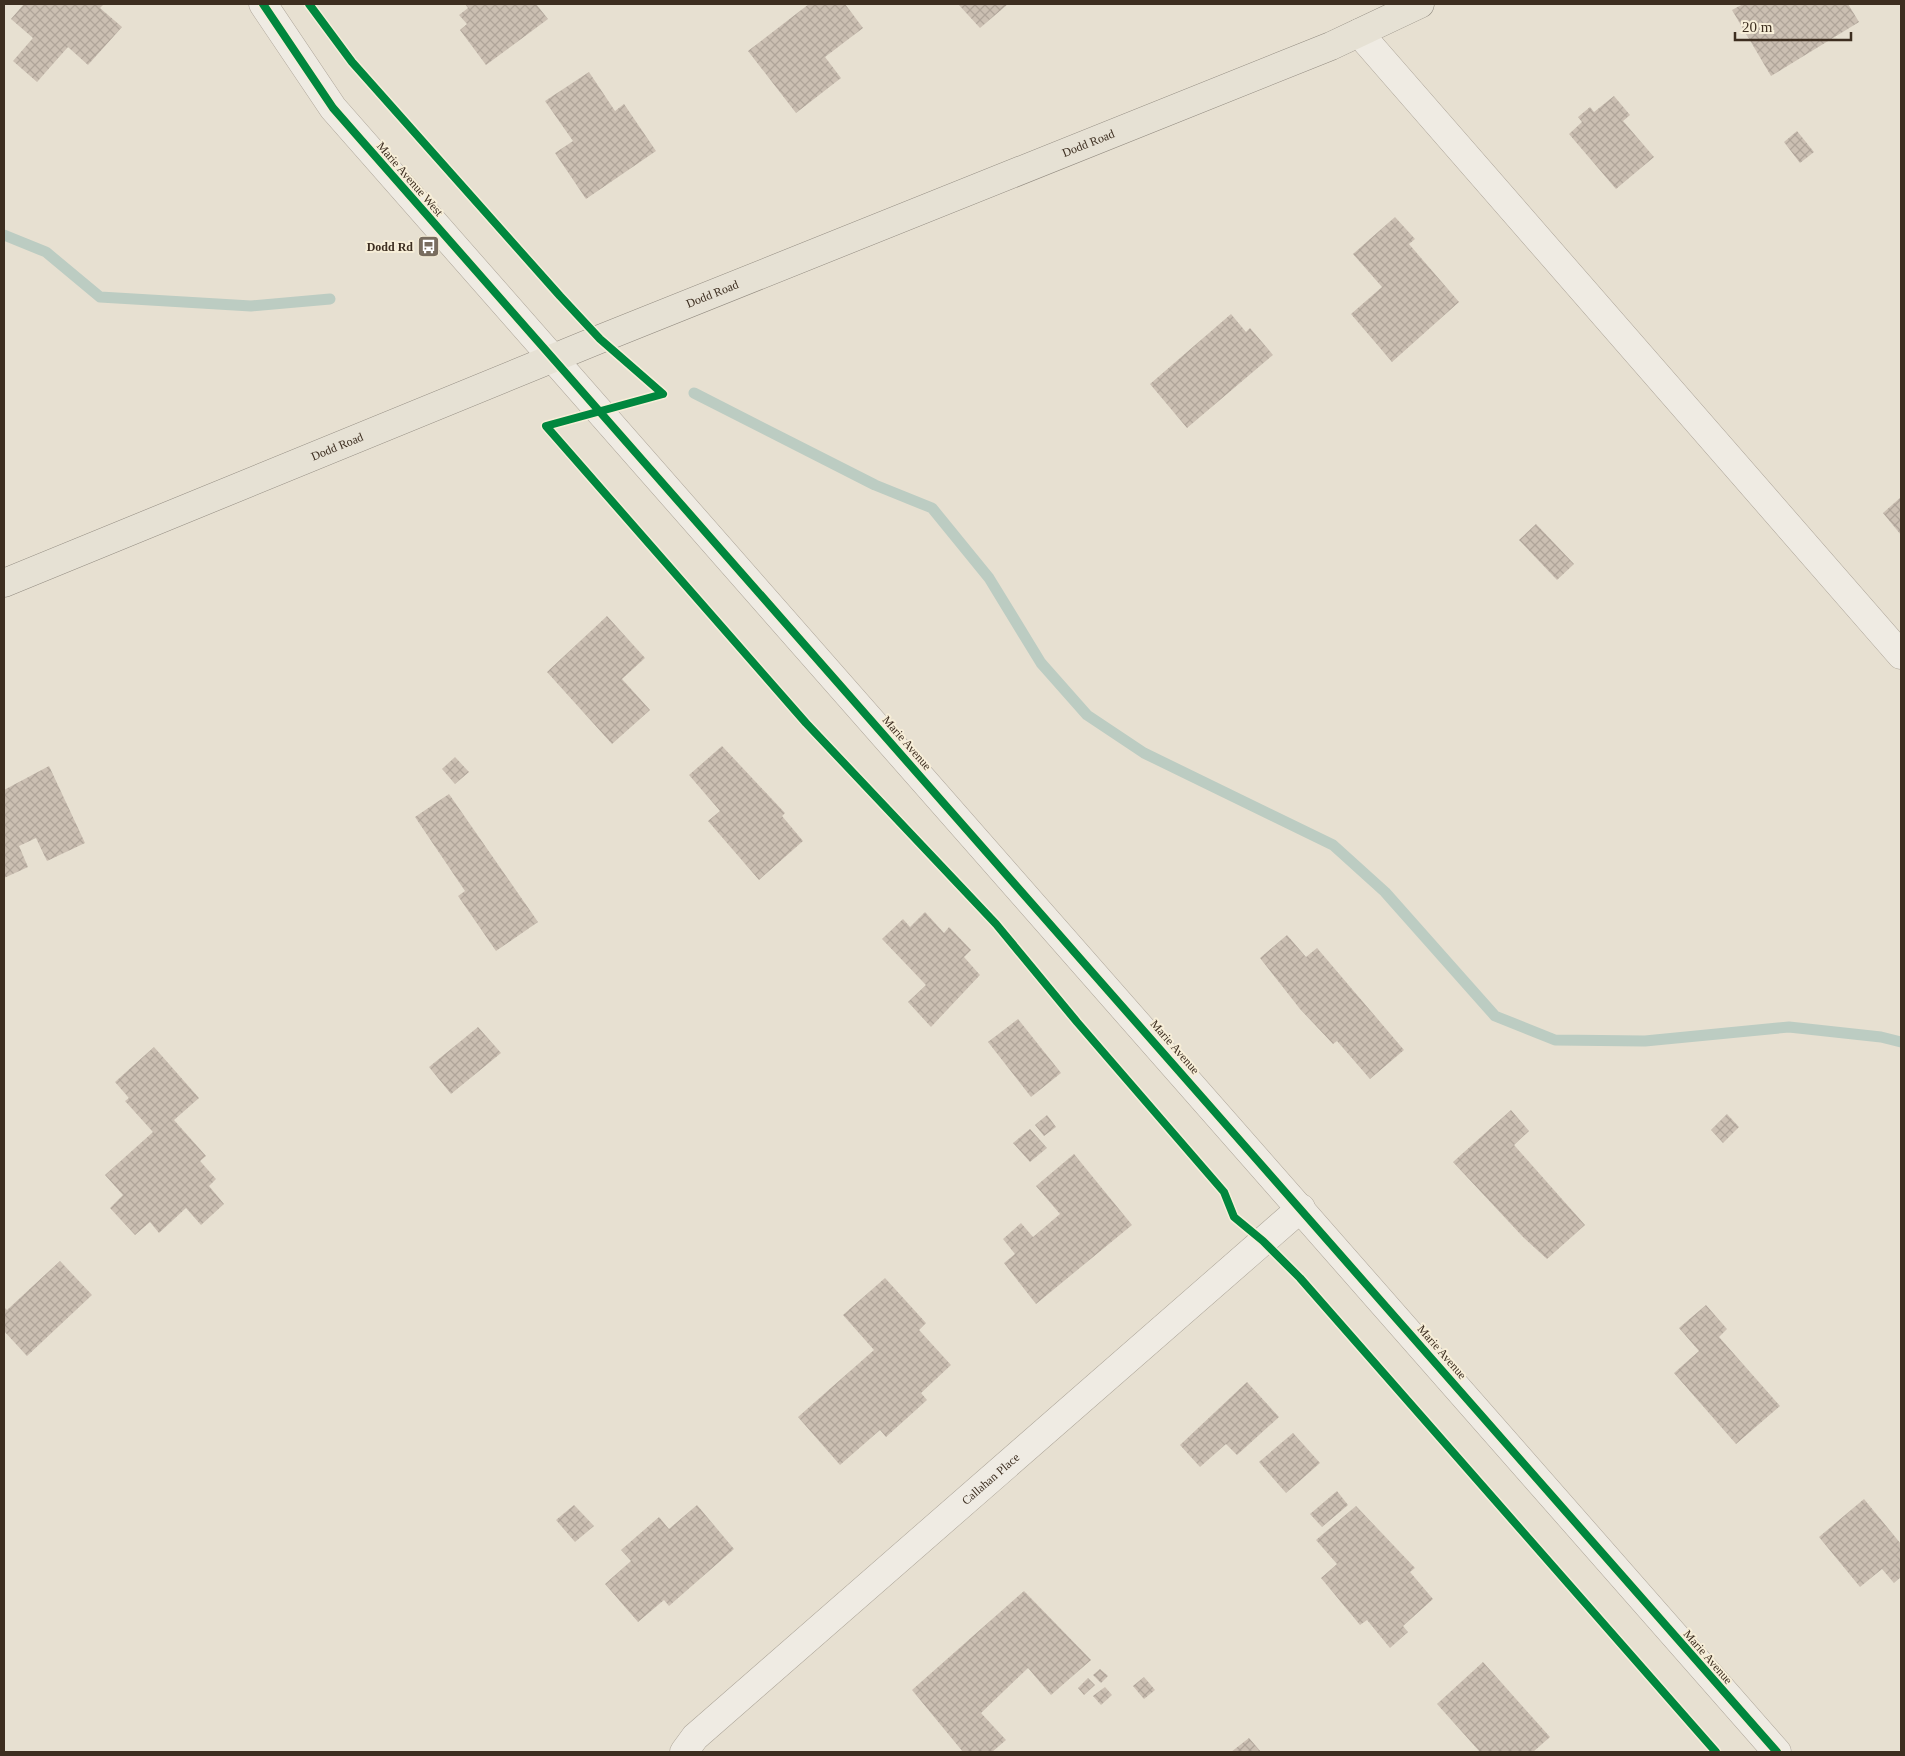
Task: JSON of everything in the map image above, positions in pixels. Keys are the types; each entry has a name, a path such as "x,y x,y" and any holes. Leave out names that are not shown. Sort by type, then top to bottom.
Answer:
{"main road":[{"name":"Dodd Road","path":"4,583 1331,46 1420,4"}],"street":[{"name":"Marie Avenue West","path":"262,4 333,108 553,360"},
{"path":"1359,32 1504,202 1632,345 1901,655"},
{"name":"Marie Avenue","path":"553,360 1301,1208 1777,1752"},
{"name":"Callahan Place","path":"684,1752 695,1737 1301,1208"}],"building":[{"path":"24,4 104,4 100,8 122,27 88,65 68,47 37,82 13,61 33,38 11,19"},
{"path":"465,4 536,4 548,19 486,65 460,30 467,24 459,15 468,8"},
{"path":"809,4 845,4 863,28 825,57 841,78 796,113 748,51"},
{"path":"958,4 1008,4 980,28"},
{"path":"1743,4 1848,4 1859,22 1771,76 1732,10"},
{"path":"589,72 615,111 624,104 656,151 586,199 555,153 573,141 545,101"},
{"path":"1614,96 1630,115 1623,121 1654,157 1616,189 1569,134 1582,122 1578,117 1590,107 1594,112"},
{"path":"1797,131 1814,152 1800,163 1784,142"},
{"path":"1395,217 1415,239 1409,244 1459,302 1392,362 1351,314 1382,287 1353,254"},
{"path":"1231,314 1246,332 1250,328 1273,355 1187,428 1150,384"},
{"path":"1901,497 1901,535 1883,513"},
{"path":"1536,524 1574,564 1557,580 1519,540"},
{"path":"607,616 645,658 622,679 650,710 612,744 547,672"},
{"path":"722,746 785,813 782,816 803,841 759,880 708,821 720,811 689,775"},
{"path":"455,757 469,772 455,784 442,769"},
{"path":"49,766 85,843 47,861 36,838 19,846 28,867 4,878 4,790"},
{"path":"449,794 538,922 496,951 458,896 465,891 415,817"},
{"path":"925,912 944,933 949,927 971,950 964,957 980,975 931,1027 908,1002 926,985 882,939 903,919 910,927"},
{"path":"1287,935 1306,957 1317,948 1404,1050 1370,1079 1337,1041 1333,1044 1300,1009 1260,958"},
{"path":"1018,1019 1061,1073 1031,1097 988,1042"},
{"path":"478,1027 501,1053 451,1094 429,1067"},
{"path":"154,1047 199,1098 174,1120 206,1156 200,1161 216,1179 209,1186 224,1204 201,1225 186,1208 159,1233 150,1222 135,1235 110,1208 123,1195 105,1175 153,1132 125,1101 129,1098 115,1082"},
{"path":"1511,1110 1529,1131 1514,1145 1585,1225 1547,1259 1523,1237 1453,1162"},
{"path":"1727,1114 1739,1127 1723,1143 1711,1130"},
{"path":"1047,1115 1056,1127 1044,1136 1035,1125"},
{"path":"1030,1129 1047,1148 1030,1162 1013,1143"},
{"path":"1074,1154 1132,1225 1036,1304 1004,1263 1015,1254 1003,1239 1021,1223 1033,1237 1060,1214 1036,1186"},
{"path":"60,1261 92,1295 27,1356 4,1331 4,1307 7,1310"},
{"path":"885,1278 926,1323 919,1330 951,1365 921,1393 927,1400 886,1437 880,1430 840,1465 798,1417 874,1350 843,1315"},
{"path":"1706,1305 1727,1329 1719,1337 1780,1406 1736,1444 1674,1373 1699,1351 1679,1328"},
{"path":"1247,1382 1279,1417 1237,1455 1226,1444 1200,1467 1180,1445"},
{"path":"1293,1433 1320,1463 1286,1493 1259,1462"},
{"path":"1337,1491 1348,1505 1322,1527 1310,1514"},
{"path":"1864,1499 1901,1544 1901,1577 1894,1583 1882,1569 1860,1587 1819,1537"},
{"path":"574,1505 594,1526 575,1542 556,1520"},
{"path":"697,1505 734,1549 669,1606 664,1600 638,1622 605,1584 631,1561 621,1550 659,1517 669,1529"},
{"path":"1356,1506 1415,1568 1410,1572 1433,1599 1403,1626 1408,1632 1390,1648 1367,1620 1360,1625 1321,1578 1337,1564 1316,1540"},
{"path":"1024,1591 1091,1660 1051,1695 1028,1668 981,1713 1006,1740 992,1752 963,1752 912,1690"},
{"path":"1483,1662 1550,1737 1533,1752 1480,1752 1437,1704"},
{"path":"1100,1669 1108,1676 1101,1683 1093,1675"},
{"path":"1144,1677 1155,1690 1144,1699 1133,1686"},
{"path":"1088,1678 1095,1685 1084,1695 1078,1688"},
{"path":"1105,1687 1112,1695 1101,1705 1093,1696"},
{"path":"1249,1738 1261,1752 1231,1752"}],"waterway":[{"path":"4,235 46,252 100,297 251,306 330,299"},
{"path":"694,393 875,485 932,508 989,578 1041,663 1087,715 1144,753 1333,845 1385,892 1495,1016 1555,1040 1645,1041 1789,1027 1881,1037 1901,1042"}],"cycle path":[{"path":"263,4 333,108 1777,1752"},
{"path":"309,4 352,62 560,296 600,339 663,394 546,426 806,723 996,924 1077,1022 1224,1192 1234,1217 1263,1241 1300,1278 1716,1752"}],"place":[{"name":"Dodd Rd","path":"429,247"}]}
